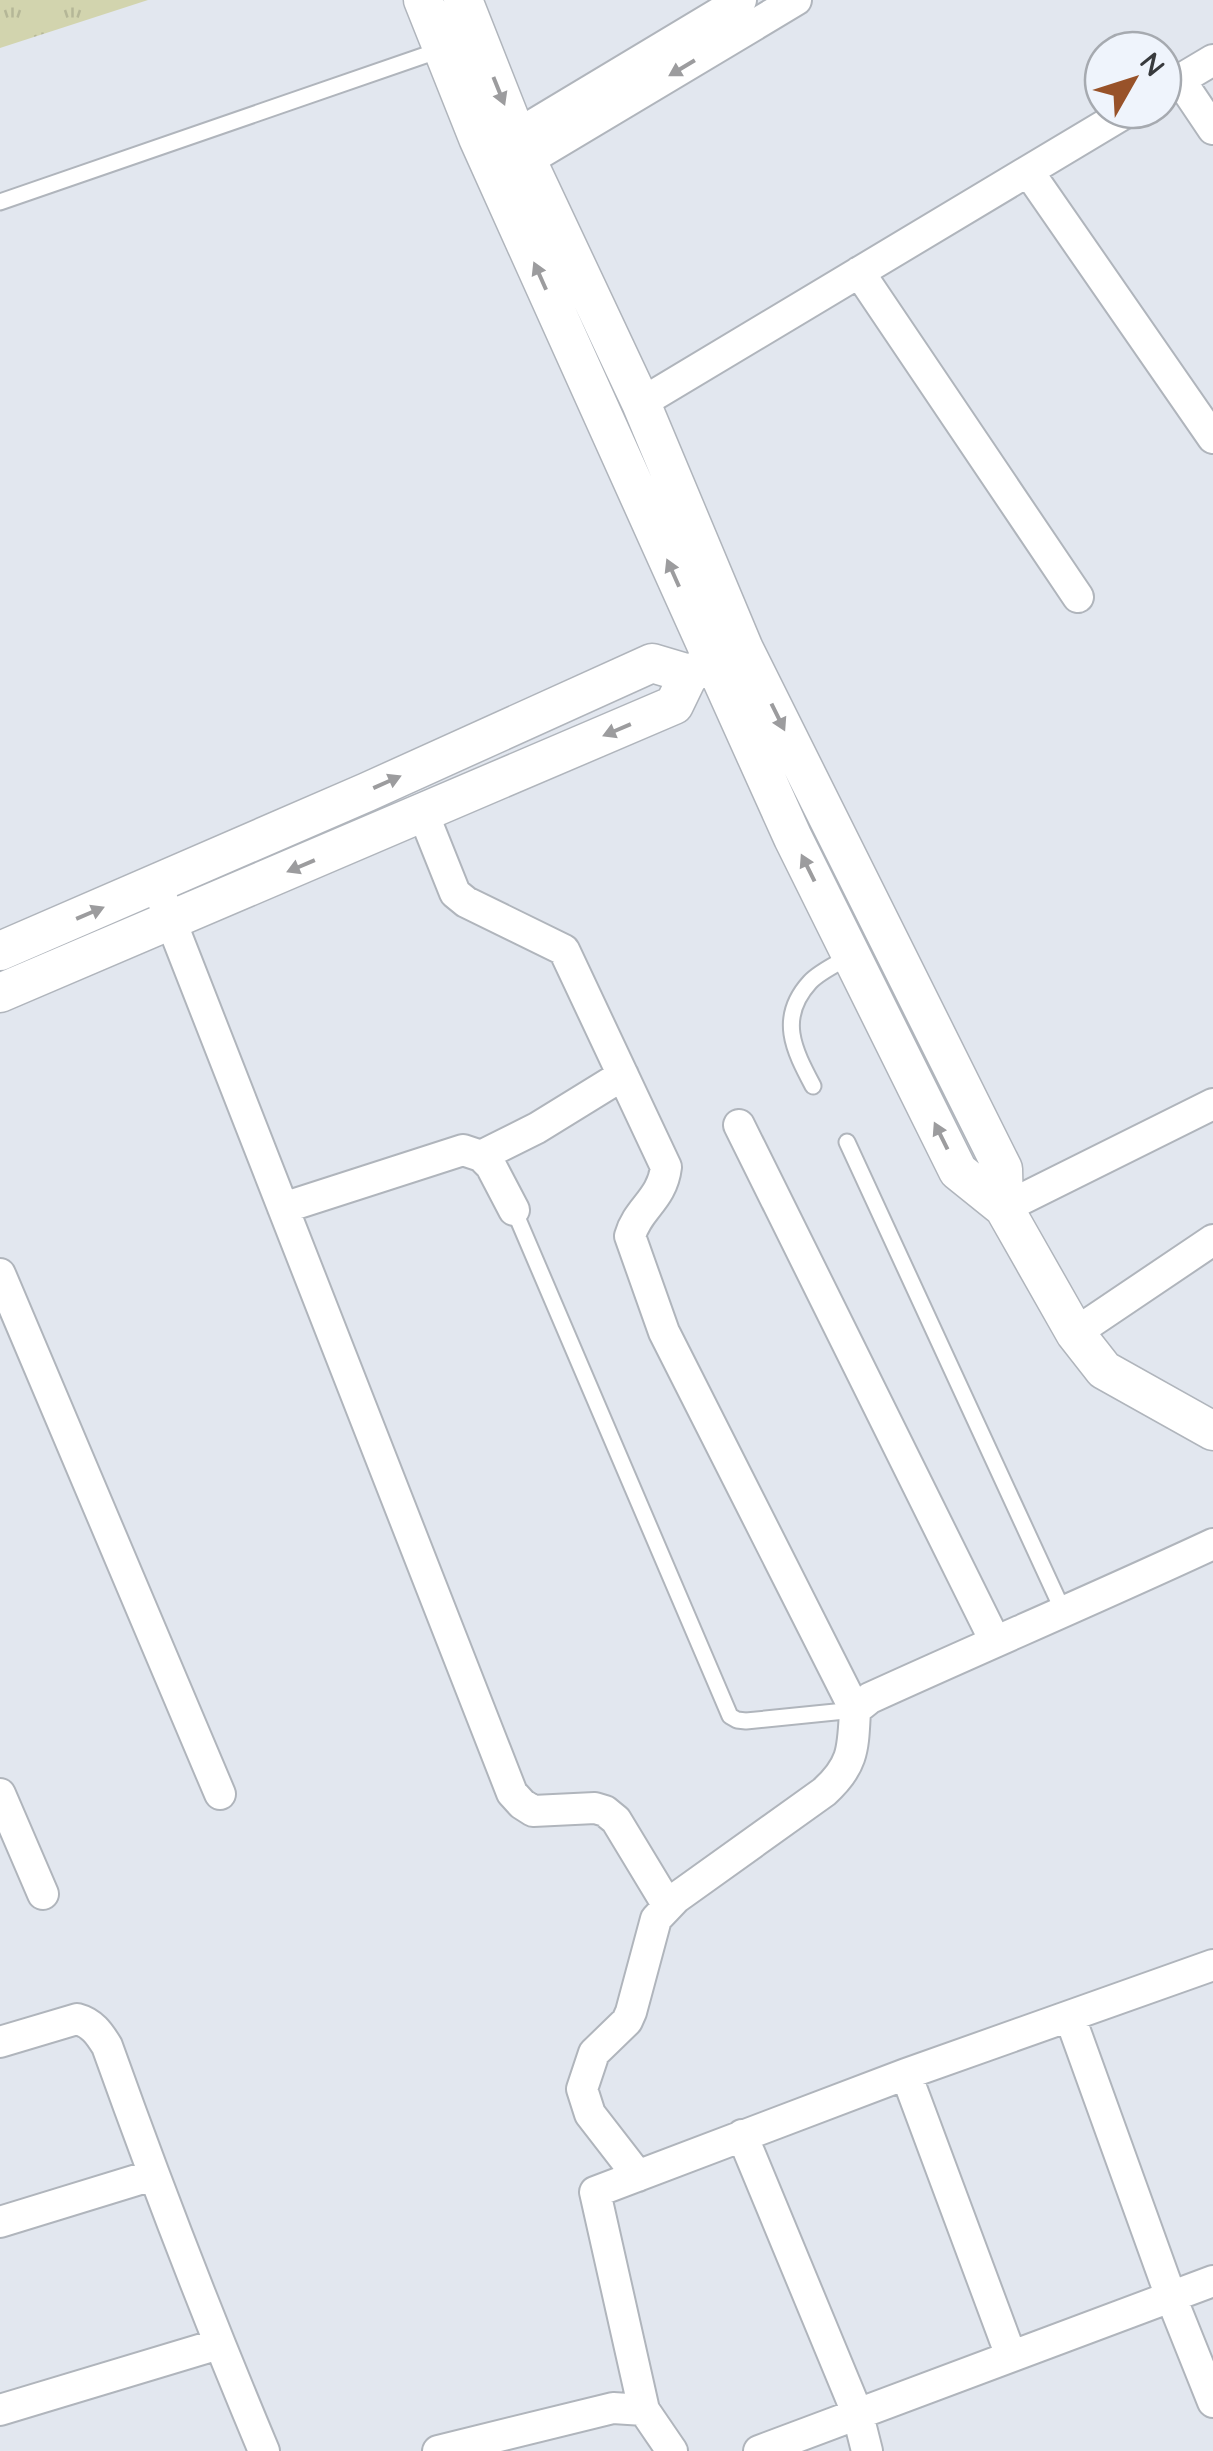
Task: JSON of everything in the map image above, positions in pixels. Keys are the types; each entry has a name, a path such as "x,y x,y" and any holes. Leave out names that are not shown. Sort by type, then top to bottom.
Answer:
{"street":[{"path":"424,0 478,138 793,838 958,1171 1004,1208 1075,1333 1104,1370 1213,1431"},
{"path":"464,0 522,148 640,403 716,662 1003,1168 1004,1208"},
{"path":"522,148 737,9 796,0"},
{"path":"1183,78 1213,60"},
{"path":"1183,97 1213,129"},
{"path":"640,403 1097,130"},
{"path":"1028,171 1213,438"},
{"path":"859,272 1078,597"},
{"path":"0,994 674,705 716,662"},
{"path":"0,952 652,663 716,662"},
{"path":"423,813 454,892 466,902 564,950 666,1168 660,1191 634,1224 630,1236 664,1332 856,1710 853,1750 838,1780 668,1906 656,1919 627,2020 594,2053 582,2089 590,2114 638,2176"},
{"path":"157,884 512,1793 533,1810 605,1811 616,1820 668,1906"},
{"path":"481,1156 537,1128 623,1075"},
{"path":"1004,1208 1213,1104"},
{"path":"740,1125 995,1640"},
{"path":"283,1208 464,1150 481,1156 491,1166 514,1210"},
{"path":"1075,1333 1213,1240"},
{"path":"0,1274 220,1794"},
{"path":"856,1710 870,1698 1213,1544"},
{"path":"0,1794 43,1894"},
{"path":"672,2451 644,2410 594,2192 1213,1964"},
{"path":"1070,2017 1213,2402"},
{"path":"0,2042 77,2019 98,2032 107,2046 153,2175 264,2451"},
{"path":"906,2074 1011,2356"},
{"path":"742,2135 858,2415 867,2451"},
{"path":"0,2222 153,2175"},
{"path":"760,2451 1213,2281"},
{"path":"0,2410 219,2344"},
{"path":"438,2451 613,2408 644,2410"}],"lane":[{"path":"0,202 443,48"},
{"path":"813,1086 792,1046 792,1010 811,980 852,955"},
{"path":"847,1142 1064,1613"},
{"path":"514,1210 730,1716 746,1720 856,1710"}],"green space":[{"path":"0,0 148,0 0,48"}]}
